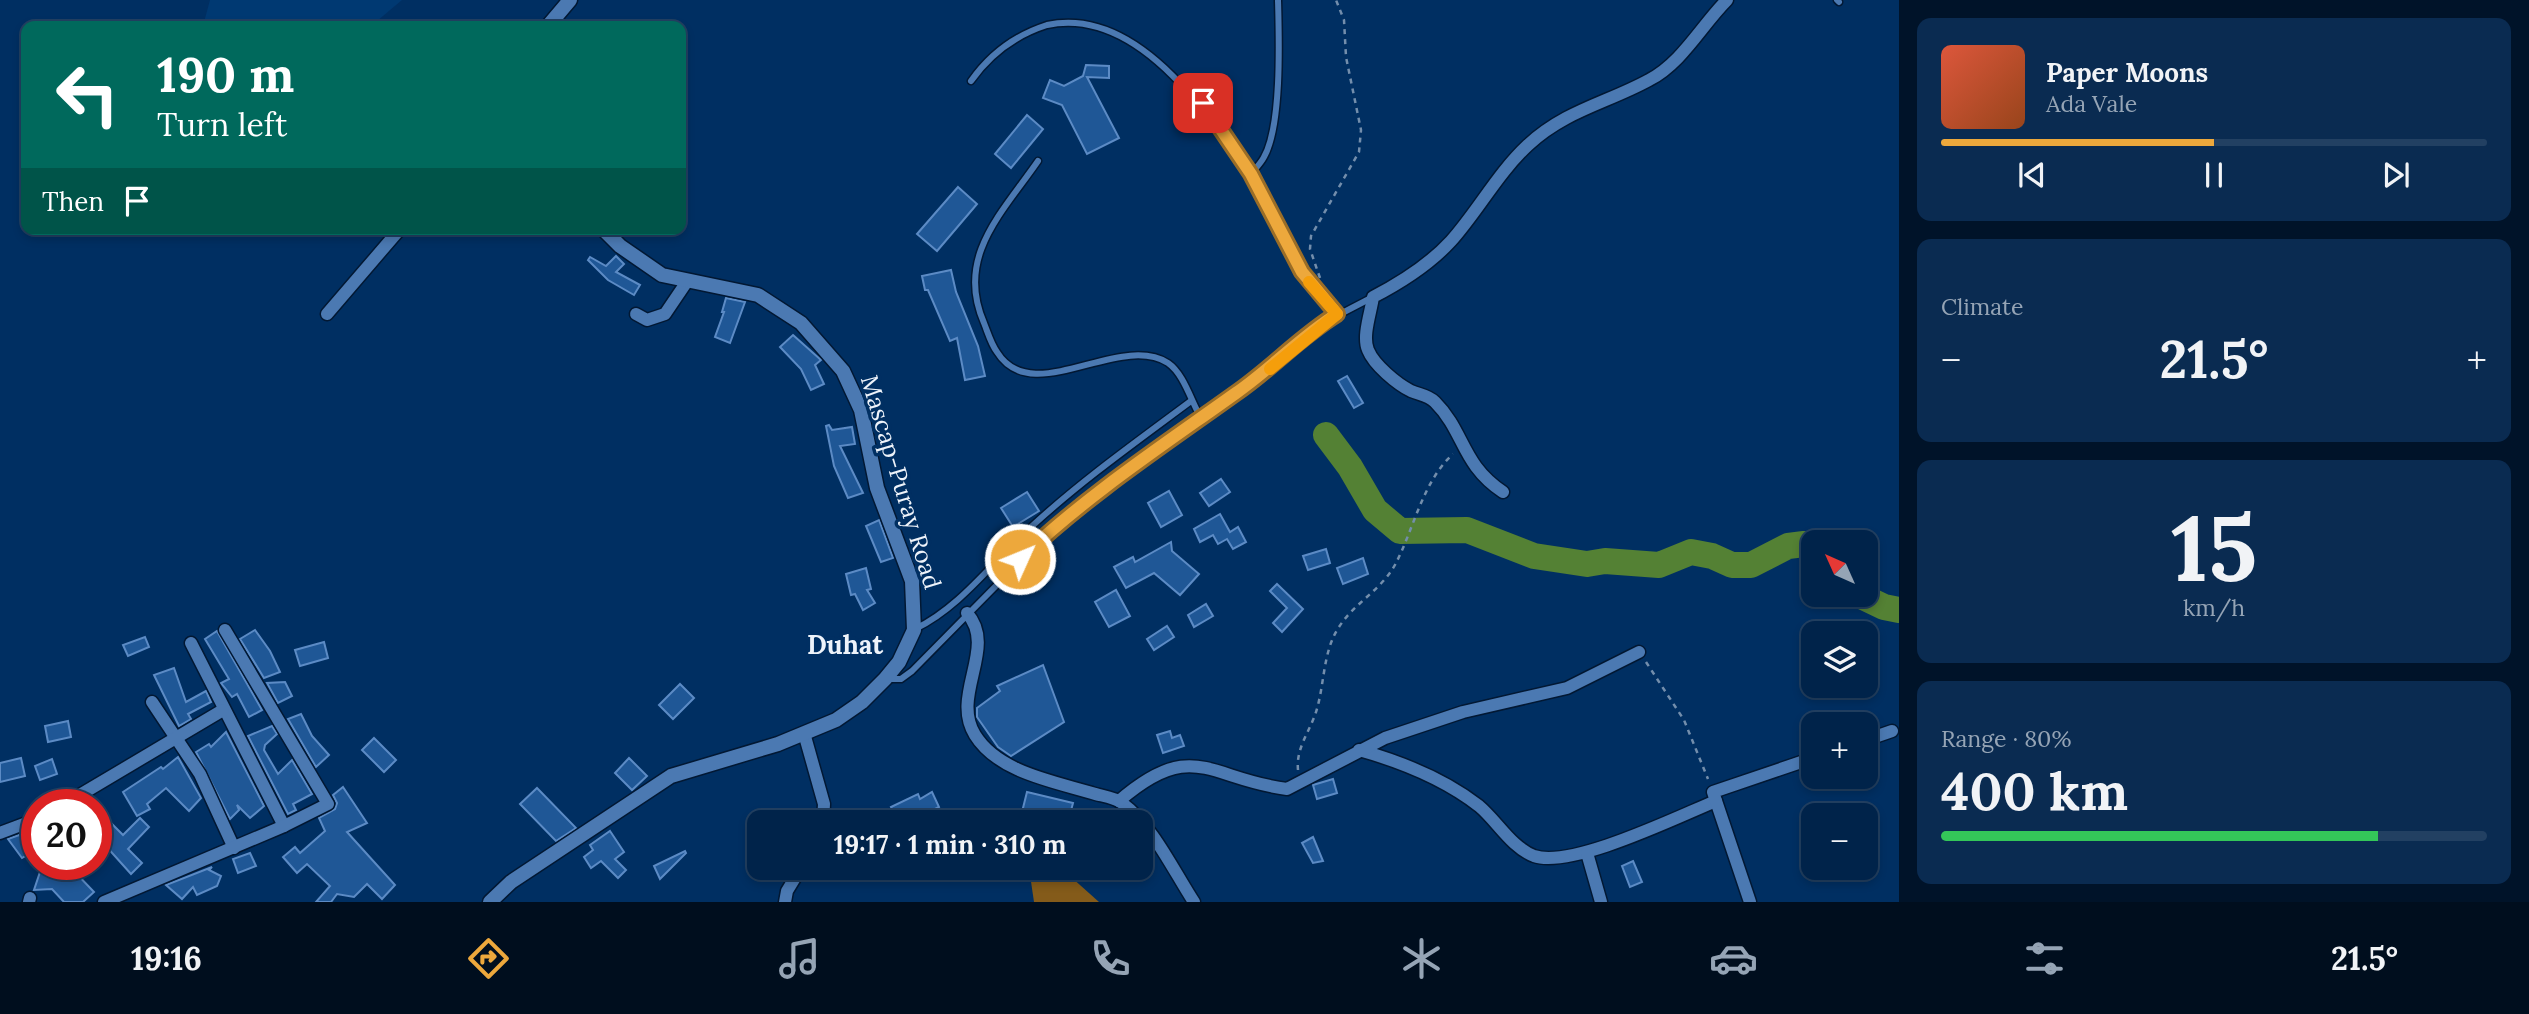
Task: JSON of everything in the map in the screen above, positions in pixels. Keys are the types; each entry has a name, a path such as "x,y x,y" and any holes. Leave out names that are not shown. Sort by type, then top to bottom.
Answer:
{"street":[{"path":"552,21 570,0"},
{"path":"1503,492 1485,480 1461,447 1438,405 1429,396 1409,390 1374,360 1366,339 1373,297 1429,262 1452,240 1479,202 1528,145 1574,113 1650,80 1667,68 1727,0"},
{"path":"327,314 395,235"},
{"name":"Mascap-Puray Road","path":"490,902 511,882 671,776 836,720 862,702 886,679 900,662 914,630 912,581 877,488 860,410 843,371 801,323 758,295 662,275 620,246 609,235"},
{"path":"636,314 648,320 665,314 688,280"},
{"path":"967,613 978,627 977,651 967,702 968,719 975,735 1006,764 1119,801 1143,824 1194,902"},
{"path":"104,902 234,848 328,804 225,629"},
{"path":"191,643 284,826"},
{"path":"1119,801 1144,780 1180,766 1200,766 1275,788 1287,789 1395,734 1463,712 1567,688 1639,652"},
{"path":"152,702 200,774 234,848"},
{"path":"90,789 223,710"},
{"path":"1878,736 1892,731"},
{"path":"804,733 824,810"},
{"path":"1359,750 1392,759 1448,785 1479,806 1522,850 1536,857 1587,853 1714,797 1801,763"},
{"path":"1714,797 1750,902"},
{"path":"0,833 21,824"},
{"path":"1587,853 1601,902"},
{"path":"785,902 794,880"}],"lane":[{"path":"1251,174 1265,156 1273,124 1278,62 1278,0"},
{"path":"971,81 993,54 1036,28 1056,22 1095,21 1135,40 1168,66 1203,103 1251,174 1302,272 1329,301 1337,314"},
{"path":"1038,161 993,228 977,257 972,279 975,304 998,354 1011,367 1029,374 1131,355 1150,356 1169,364 1174,370 1201,418"},
{"path":"886,679 893,681 912,671 1054,527 1337,314 1373,297"},
{"path":"914,630 950,607 1004,551 1084,480 1191,401"}],"path":[{"path":"1329,301 1310,249 1311,236 1359,152 1361,130 1346,57 1344,20 1336,0"},
{"path":"1299,784 1297,763 1303,739 1315,715 1331,643 1339,626 1383,583 1411,533 1431,484 1449,457 1461,447"},
{"path":"1639,652 1684,720 1714,797"}],"shaded area":[{"path":"210,0 402,0 377,21 204,21"},
{"path":"1031,880 1074,880 1099,902 1034,902"}],"building":[{"path":"1086,65 1109,66 1109,78 1087,77 1119,138 1087,154 1062,105 1043,98 1050,80 1064,86 1083,76"},
{"path":"1027,115 1043,129 1011,168 995,154"},
{"path":"958,187 977,204 937,251 917,234"},
{"path":"616,256 624,264 616,272 640,285 634,295 608,280 588,260 590,257 606,266"},
{"path":"951,270 956,292 978,346 985,376 965,380 957,338 950,341 928,290 925,290 922,276"},
{"path":"726,298 745,302 730,343 715,337"},
{"path":"793,335 821,360 815,365 824,384 811,390 801,369 780,347"},
{"path":"1347,376 1363,403 1354,408 1338,381"},
{"path":"829,425 832,430 852,427 855,444 840,446 863,493 848,498 834,466 826,426"},
{"path":"1221,479 1230,492 1209,506 1200,493"},
{"path":"1169,491 1182,515 1161,527 1148,503"},
{"path":"1027,492 1039,511 1013,527 1001,508"},
{"path":"1220,514 1230,532 1238,527 1246,542 1233,549 1227,539 1218,544 1213,535 1200,542 1194,529"},
{"path":"879,520 893,558 881,562 866,526"},
{"path":"1171,542 1172,551 1199,574 1180,595 1154,573 1126,588 1114,567 1133,557 1135,562"},
{"path":"1326,549 1330,563 1308,570 1303,556"},
{"path":"1363,558 1368,574 1343,584 1337,568"},
{"path":"866,568 871,589 867,590 875,603 863,610 855,594 851,595 846,574"},
{"path":"1277,584 1303,609 1282,632 1273,623 1287,608 1270,591"},
{"path":"1116,590 1130,616 1109,627 1095,602"},
{"path":"1206,604 1213,616 1194,627 1188,615"},
{"path":"1167,626 1174,637 1154,650 1147,639"},
{"path":"255,630 270,651 280,672 264,678 240,639"},
{"path":"217,631 262,710 249,717 237,694 232,697 221,683 229,679 205,639"},
{"path":"145,637 149,647 128,656 123,645"},
{"path":"324,642 328,658 300,666 295,650"},
{"path":"1043,665 1064,722 1011,756 998,747 977,717 977,708 1000,691 997,686"},
{"path":"174,668 186,702 206,691 211,702 188,714 191,719 179,726 154,675"},
{"path":"285,682 292,696 278,703 267,683"},
{"path":"680,684 694,698 673,719 659,705"},
{"path":"301,714 312,736 329,755 316,767 288,719"},
{"path":"68,721 71,737 48,742 45,726"},
{"path":"272,726 277,734 265,745 264,750 278,774 292,760 312,794 293,804 296,810 288,814 248,736"},
{"path":"1170,731 1172,738 1180,735 1184,746 1163,753 1157,735"},
{"path":"226,732 264,806 250,818 237,805 239,810 230,819 196,752 209,744 211,747"},
{"path":"374,738 396,760 384,772 362,750"},
{"path":"178,757 201,798 189,811 166,788 147,804 150,809 137,816 123,792"},
{"path":"21,758 25,776 0,782 0,763"},
{"path":"629,758 647,776 632,790 615,773"},
{"path":"52,759 57,774 40,780 35,766"},
{"path":"1333,779 1337,793 1317,799 1313,785"},
{"path":"343,787 367,823 347,832 395,885 382,899 367,884 354,897 337,894 331,902 316,902 330,886 307,864 297,873 283,857 295,847 300,853 325,831 319,818 335,809 337,803 333,795"},
{"path":"537,788 576,828 556,841 520,804"},
{"path":"932,792 939,807 933,810 893,810 891,807 918,794 920,799"},
{"path":"1027,792 1073,803 1071,810 1022,810"},
{"path":"140,818 149,827 128,849 142,863 131,874 112,853 112,824 123,835"},
{"path":"610,831 624,852 615,859 626,870 618,878 601,861 591,868 584,857 593,850 590,845"},
{"path":"21,834 21,857 8,839"},
{"path":"1313,837 1323,861 1313,863 1302,843"},
{"path":"685,851 686,853 660,879 654,866"},
{"path":"250,853 256,866 238,873 233,859"},
{"path":"1633,861 1642,882 1630,887 1622,866"},
{"path":"212,867 209,870 221,876 217,886 197,895 193,887 182,899 166,885"},
{"path":"37,880 83,880 94,892 83,902 64,902 52,889 34,890"}],"waterway":[{"path":"1326,435 1350,467 1375,510 1400,531 1467,530 1534,556 1587,564 1605,561 1659,565 1691,552 1712,556 1732,565 1751,565 1788,546 1801,544"},
{"path":"1878,604 1899,610"}],"slow traffic":[{"path":"1270,369 1337,314 1329,301 1309,282"}],"district":[{"name":"Duhat","path":"845,644"}],"route":[{"path":"1020,559 1054,527 1111,482 1257,378 1337,314 1329,301 1317,292 1302,272 1251,174 1203,103"}]}
